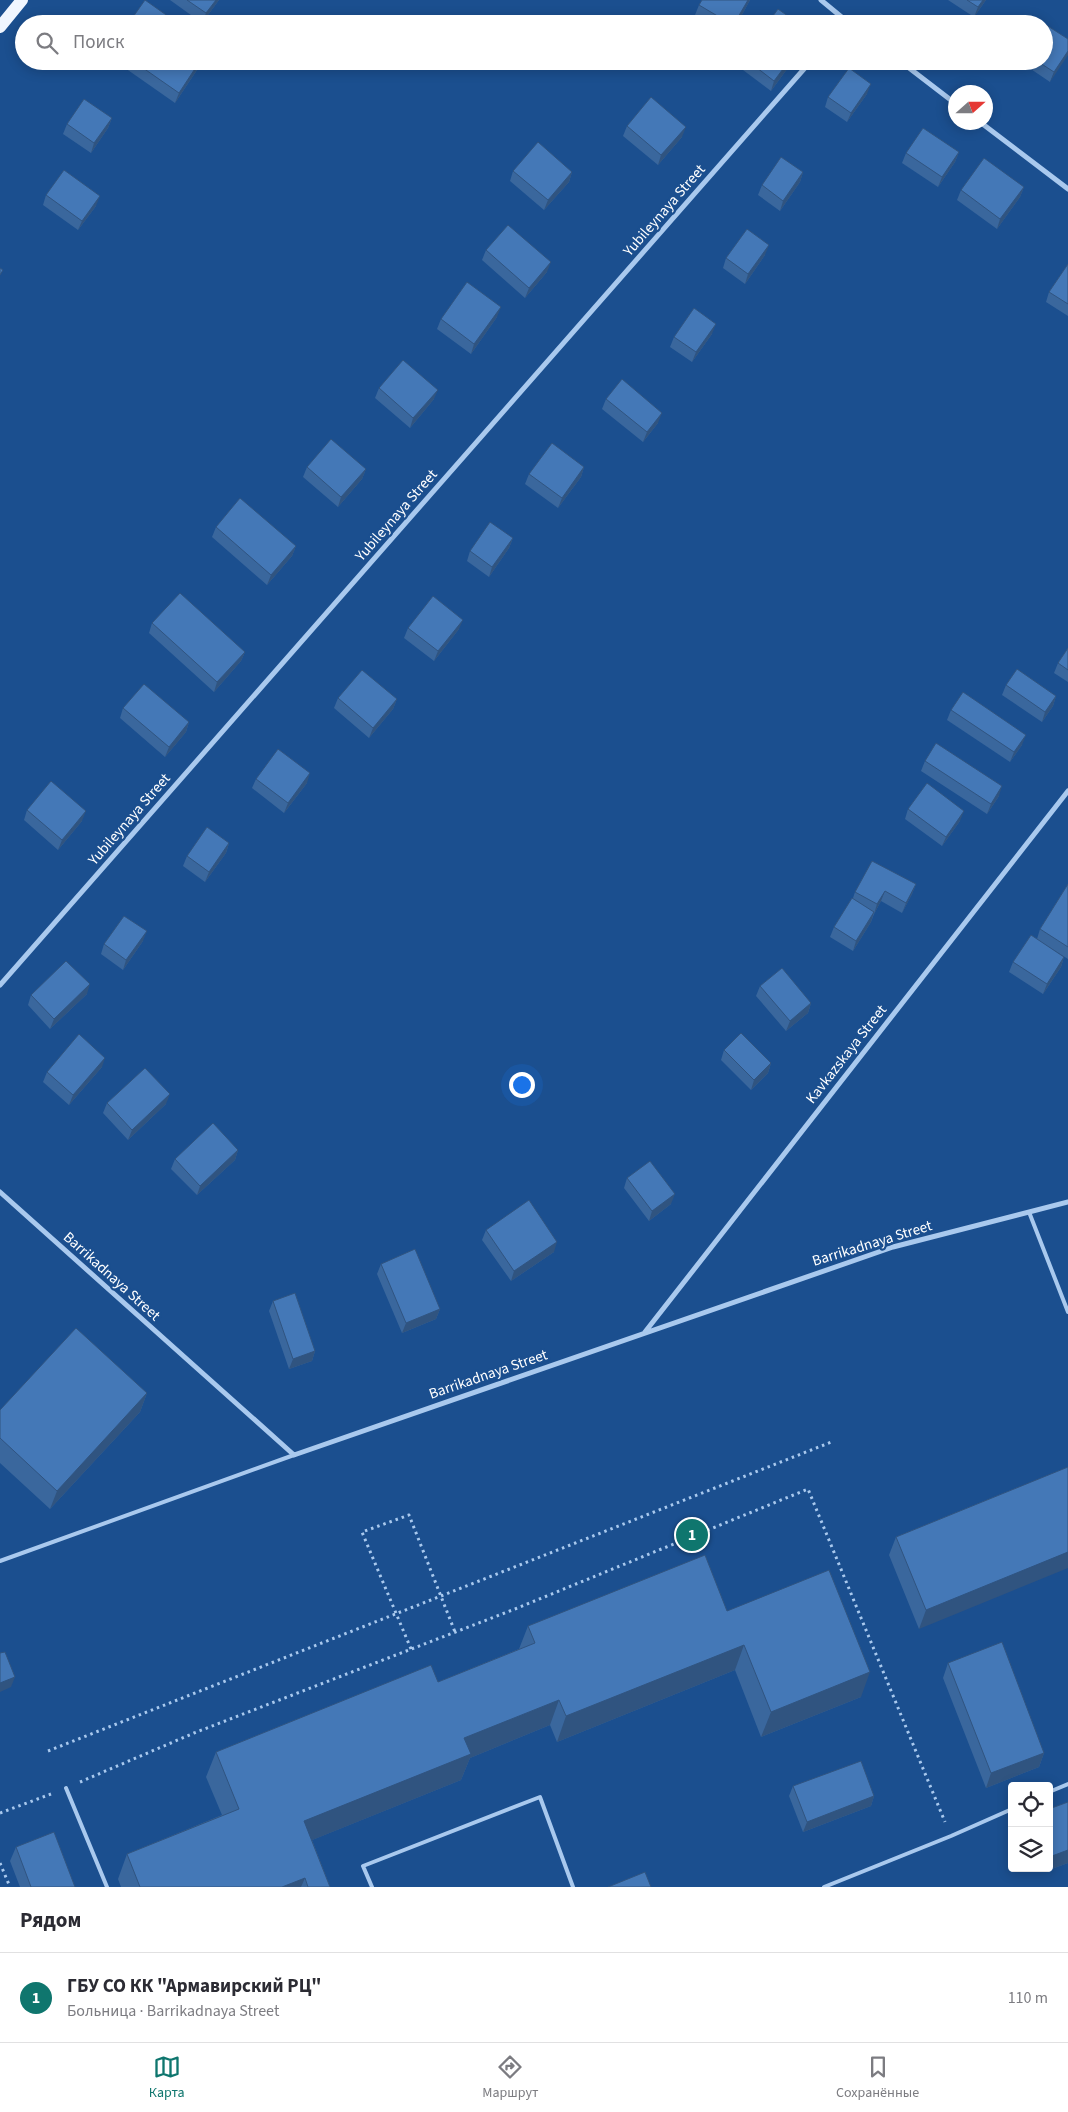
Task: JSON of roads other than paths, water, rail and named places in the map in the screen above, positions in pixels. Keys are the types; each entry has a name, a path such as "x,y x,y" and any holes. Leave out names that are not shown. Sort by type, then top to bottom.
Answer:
{"main road":[{"path":"0,27 22,0"}],"street":[{"path":"821,0 838,15"},
{"name":"Yubileynaya Street","path":"0,985 803,70"},
{"path":"912,70 948,98"},
{"path":"991,130 1068,189"},
{"name":"Kavkazskaya Street","path":"644,1333 1068,790"},
{"name":"Barrikadnaya Street","path":"0,1192 294,1455 893,1247 1068,1202"}],"lane":[{"path":"1029,1212 1068,1312"},
{"path":"0,1561 294,1455"},
{"path":"1053,1790 1068,1784"},
{"path":"66,1788 107,1887"},
{"path":"372,1887 363,1866 540,1797 573,1887"},
{"path":"824,1887 1008,1811"}],"place":[{"name":"ГБУ СО КК \"Армавирский РЦ\"","path":"692,1535"}]}
